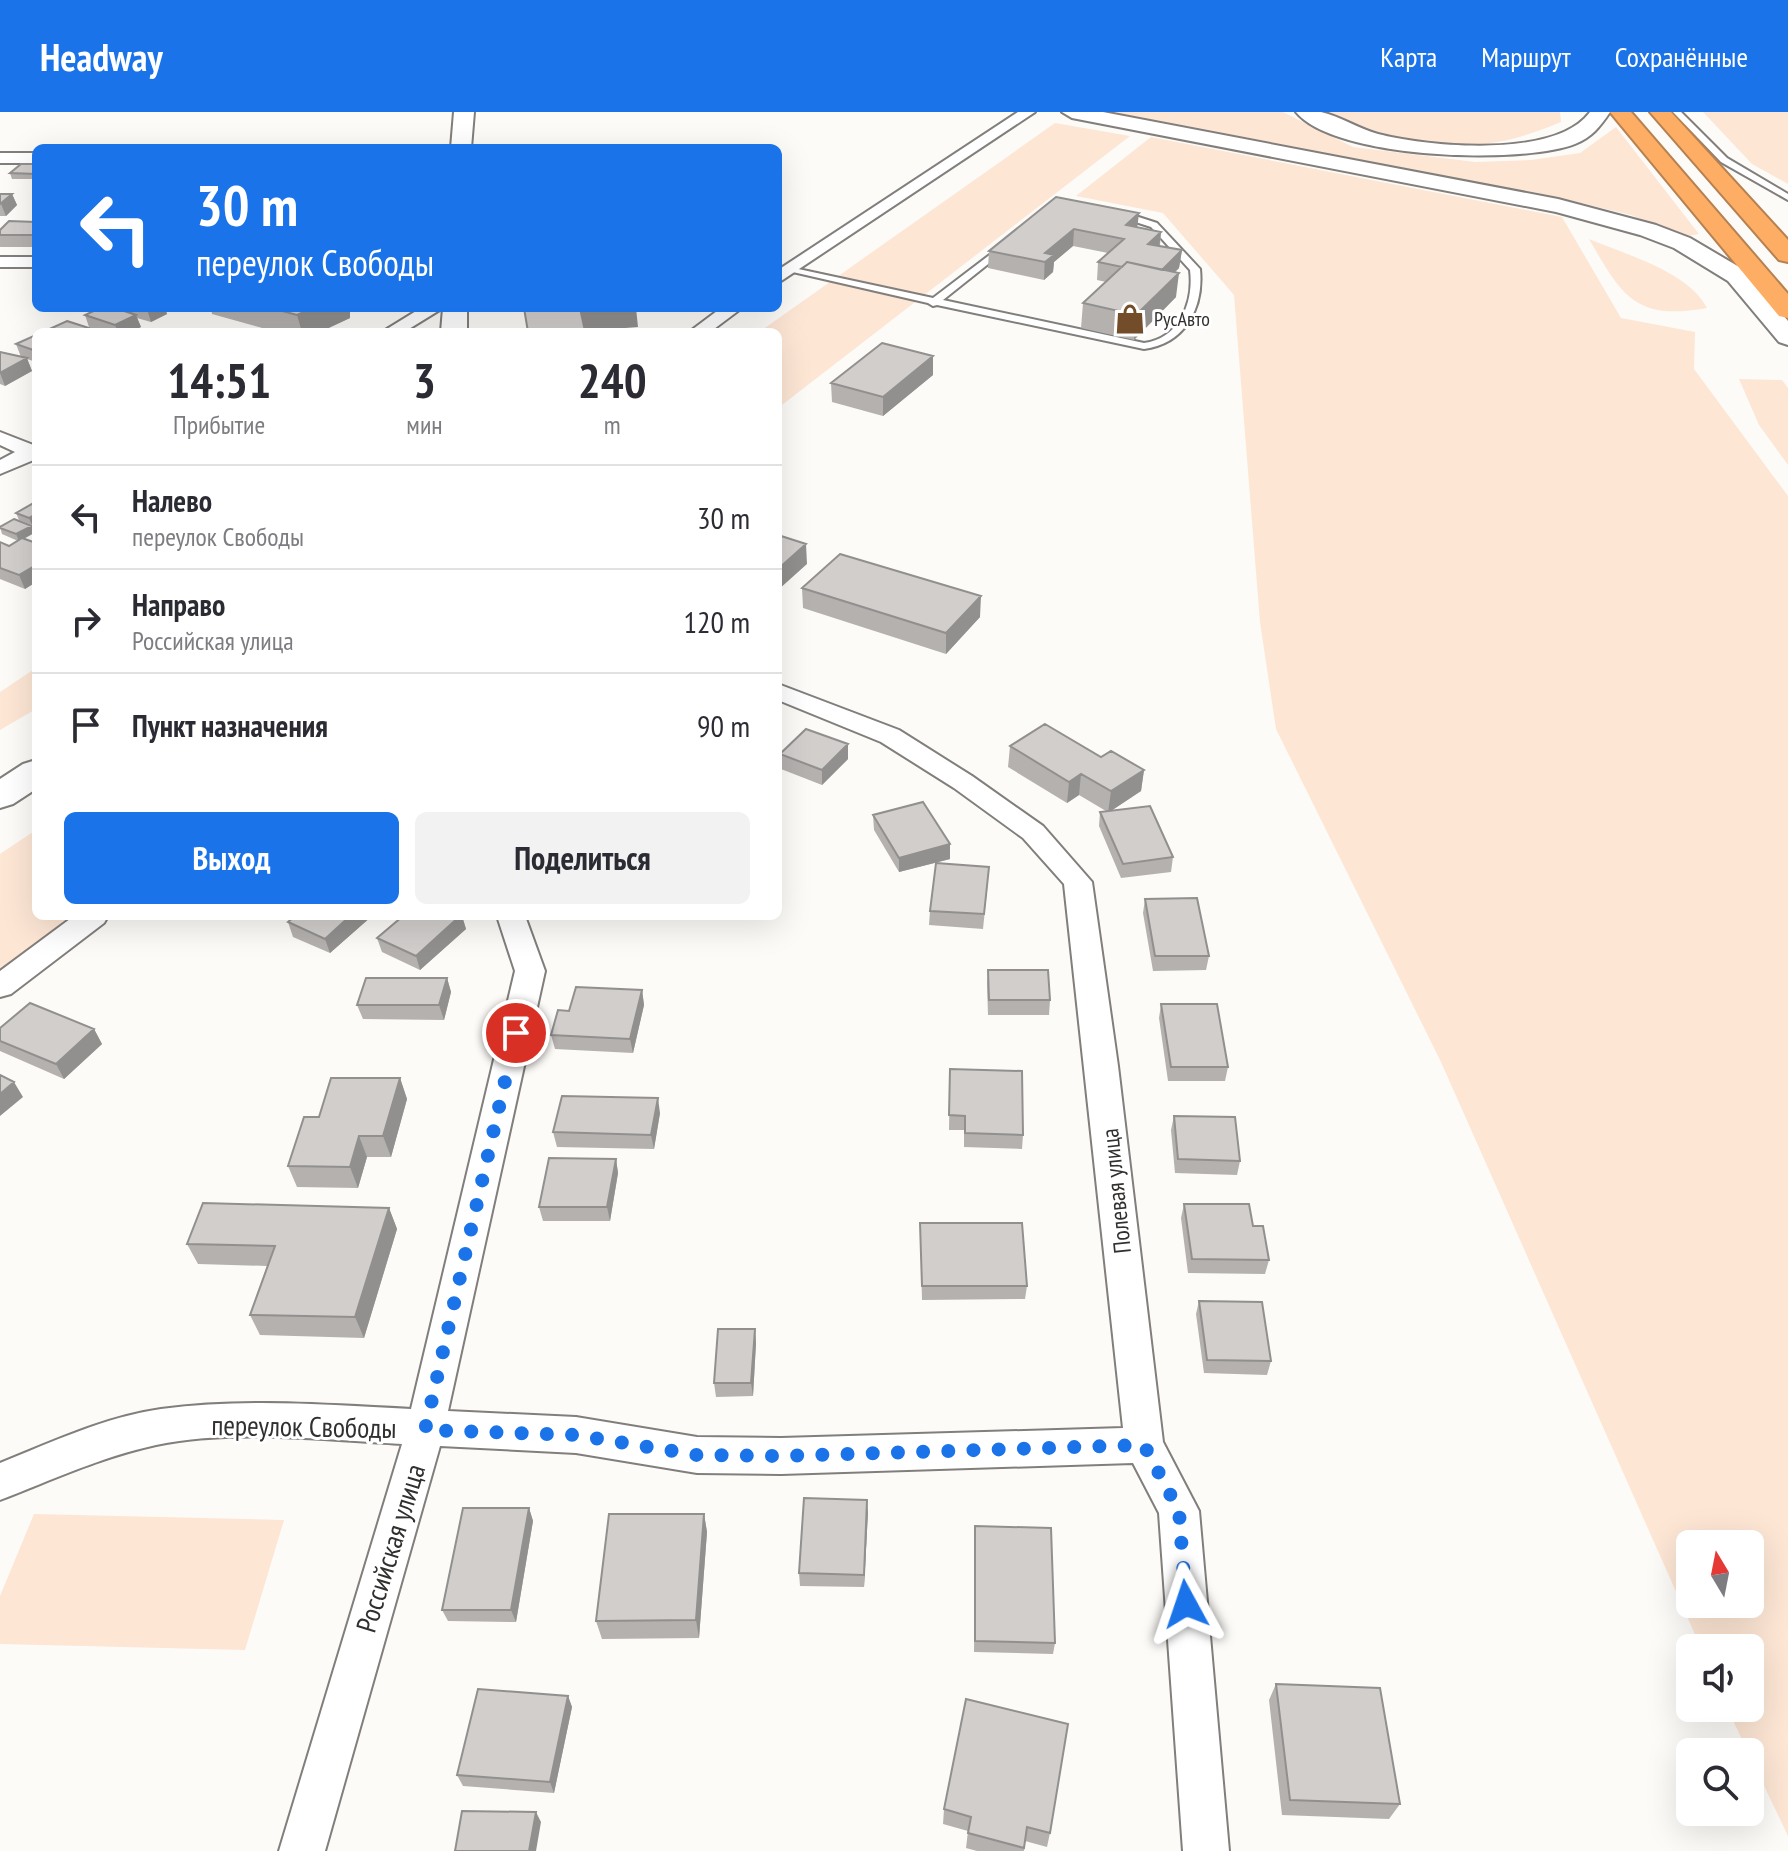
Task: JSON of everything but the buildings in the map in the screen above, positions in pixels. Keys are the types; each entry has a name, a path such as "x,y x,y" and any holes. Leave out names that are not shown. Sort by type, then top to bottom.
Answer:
{"highway":[{"path":"1620,112 1788,310"},
{"path":"1660,112 1788,255"}],"main road":[{"path":"461,144 464,112"},
{"path":"1072,112 1558,206 1620,221 1682,243 1717,262 1749,288 1788,337"},
{"path":"1306,112 1329,124 1374,138 1411,146 1472,151 1527,149 1558,142 1588,128 1600,112"},
{"path":"0,796 32,775"}],"street":[{"path":"783,274 1028,112"},
{"path":"0,173 8,158 32,158"},
{"path":"0,262 32,262"},
{"path":"398,328 427,312"},
{"path":"704,328 727,312"},
{"path":"0,438 32,451"},
{"path":"0,468 32,453"},
{"name":"Полевая улица","path":"782,693 890,736 963,782 1033,832 1078,882 1102,1066 1144,1445 1179,1511 1206,1851"},
{"path":"0,986 89,920"},
{"name":"Российская улица","path":"302,1851 425,1430 530,971 512,920"},
{"name":"переулок Свободы","path":"0,1482 85,1446 159,1427 255,1419 425,1430 576,1435 697,1455 781,1456 1144,1445"}],"lane":[{"path":"1677,112 1724,160 1788,197"},
{"path":"783,274 1144,346 1162,345 1188,318 1195,269 1154,225 1136,217 1107,211"},
{"path":"933,303 1007,245"}],"shaded area":[{"path":"1103,112 1283,112 1353,147 1475,162 1531,160 1580,153 1616,127 1699,234 1683,237 1631,215 1585,204"},
{"path":"1326,112 1560,112 1561,122 1499,142 1439,144 1397,140 1357,130"},
{"path":"1703,112 1788,112 1788,184 1752,164"},
{"path":"1055,123 1130,136 782,405 782,328 765,328"},
{"path":"1151,137 1562,217 1621,318 1695,332 1694,369 1788,496 1788,1836 1764,1786 1764,1738 1741,1738 1734,1722 1764,1722 1764,1634 1695,1634 1688,1618 1764,1618 1764,1530 1676,1530 1676,1592 1441,1062 1276,729 1260,622 1234,295 1163,213 1076,196"},
{"path":"1589,239 1671,274 1698,295 1707,308 1663,311 1633,300 1611,276"},
{"path":"1739,379 1782,380 1788,388 1788,465 1759,425"},
{"path":"32,671 32,711 0,730 0,692"},
{"path":"32,833 32,920 72,920 0,972 0,854"},
{"path":"34,1514 284,1520 245,1650 0,1644 0,1596"}],"place":[{"name":"РусАвто","path":"1130,319"}],"route":[{"path":"516,1033 425,1430 576,1435 697,1455 781,1456 1144,1445 1179,1511 1186,1604"}]}
